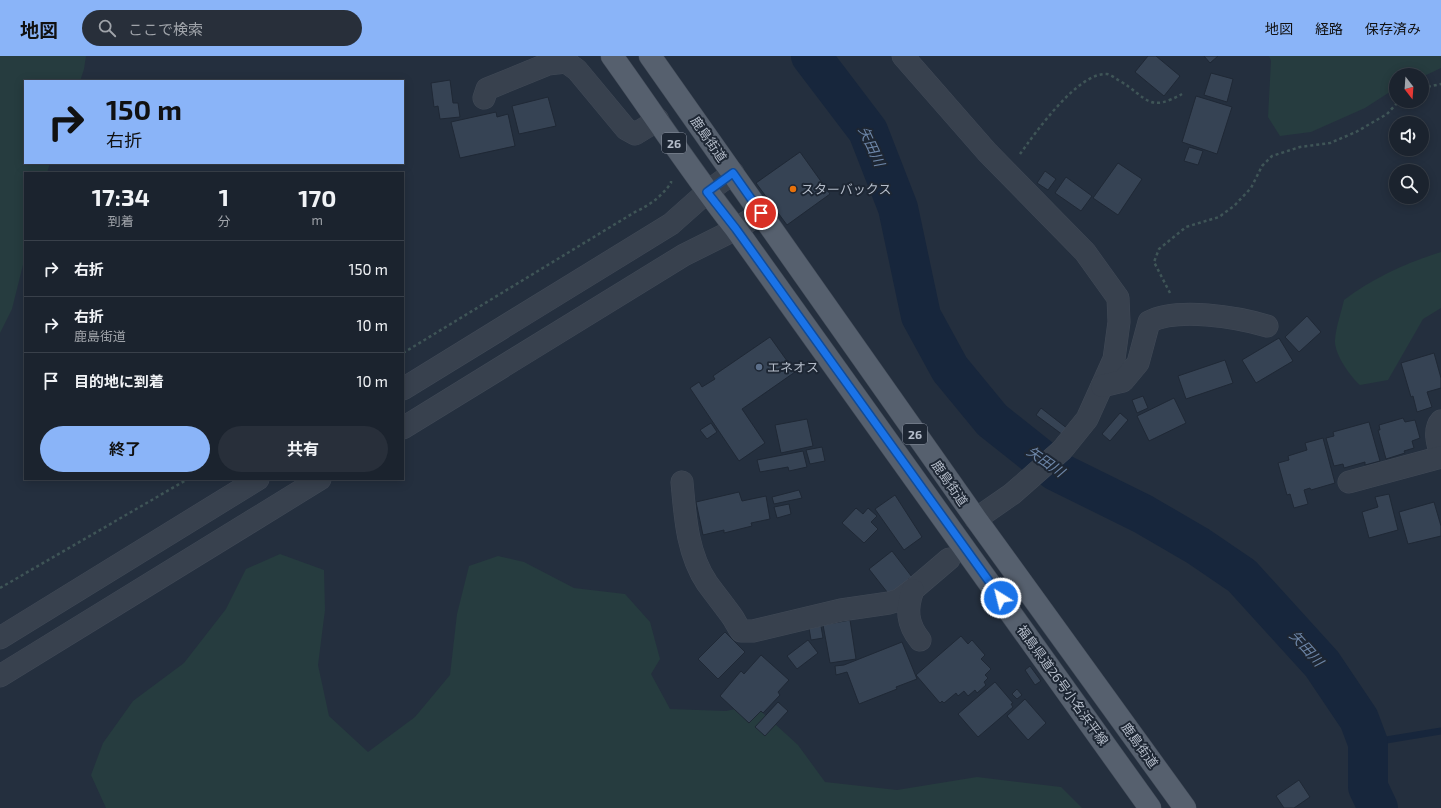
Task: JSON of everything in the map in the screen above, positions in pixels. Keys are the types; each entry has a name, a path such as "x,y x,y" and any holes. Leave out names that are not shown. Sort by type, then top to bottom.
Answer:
{"main road":[{"name":"福島県道26号小名浜平線","path":"612,56 707,192 736,229 1150,808"},
{"name":"鹿島街道","path":"650,56 976,519 1185,808"}],"street":[{"path":"903,56 1007,172 1085,252 1118,298 1119,322 1114,359 1087,419 1062,450 1012,494 976,519"},
{"path":"484,98 487,89 548,64 566,62 577,70 626,129 635,134 658,120"},
{"path":"404,389 671,224 707,192 733,173"},
{"path":"404,427 684,255 736,229 761,213"},
{"path":"1102,386 1123,381 1138,363 1149,322 1156,318 1183,314 1195,314 1245,319 1267,326"},
{"path":"1349,482 1441,456 1437,435 1438,425 1441,422"},
{"path":"0,638 256,480"},
{"path":"0,676 318,480"},
{"path":"682,482 684,509 689,540 699,567 706,582 721,601 740,630 753,631 841,610 889,603 906,595"},
{"path":"871,620 894,608 906,595 949,559"},
{"path":"906,595 912,631 920,640"},
{"path":"721,601 722,611 730,629"},
{"path":"769,641 793,626 799,620"}],"path":[{"path":"1007,172 1044,120 1086,80 1097,75 1109,74 1144,99 1156,104 1167,102 1182,94"},
{"path":"1429,87 1441,84"},
{"path":"1183,314 1158,272 1154,262 1160,249 1186,227 1219,217 1234,206 1251,188 1262,166 1272,156 1300,148 1330,143 1356,132 1387,114 1393,108"},
{"path":"404,352 650,204 665,192 671,183 670,176"},
{"path":"0,588 186,480"}],"green space":[{"path":"0,56 86,56 80,80 24,80 24,164 50,164 47,172 24,172 24,261 12,309 0,333"},
{"path":"1269,56 1441,56 1441,68 1429,74 1429,68 1389,68 1389,93 1365,108 1311,132 1280,136 1268,117 1271,61"},
{"path":"1441,252 1441,308 1423,319 1388,380 1360,385 1343,364 1335,346 1336,330 1344,300 1366,285 1390,272"},
{"path":"280,554 324,570 325,610 318,665 329,716 368,752 415,717 450,675 457,614 469,566 498,556 524,562 574,588 625,594 650,622 660,659 651,674 670,709 726,711 754,705 798,745 825,782 897,790 977,777 1061,787 1082,808 106,808 91,775 103,743 133,701 184,663 226,609 246,569"}],"building":[{"path":"1148,56 1156,56 1180,76 1164,96 1135,72"},
{"path":"1204,56 1218,56 1210,63"},
{"path":"1211,73 1233,79 1227,102 1204,95"},
{"path":"450,80 453,103 458,103 460,117 440,119 438,106 434,107 431,83"},
{"path":"1196,96 1232,107 1217,154 1182,142"},
{"path":"548,97 556,126 519,134 512,106"},
{"path":"496,112 497,117 508,114 515,146 460,158 451,122"},
{"path":"1189,147 1203,151 1198,165 1184,161"},
{"name":"スターバックス","path":"800,152 830,194 787,225 756,183"},
{"path":"1118,163 1142,179 1118,215 1093,198"},
{"path":"1045,171 1056,179 1048,190 1037,183"},
{"path":"1066,177 1092,196 1081,211 1055,193"},
{"path":"1307,316 1321,332 1299,352 1285,337"},
{"path":"770,337 795,372 742,409 765,443 739,461 690,388 699,382 702,387 715,379 713,376"},
{"path":"1279,338 1293,361 1256,383 1242,360"},
{"path":"1434,353 1441,378 1441,388 1427,392 1432,407 1417,412 1401,363"},
{"path":"1225,360 1233,383 1186,399 1178,376"},
{"path":"1143,396 1148,408 1137,413 1132,400"},
{"path":"1174,398 1186,423 1149,441 1137,416"},
{"path":"1041,408 1068,429 1063,435 1036,415"},
{"path":"1120,413 1128,420 1110,441 1102,434"},
{"path":"1403,418 1405,422 1415,420 1420,438 1412,441 1414,448 1404,451 1405,453 1386,459 1378,430 1380,430 1379,425"},
{"path":"807,419 813,446 781,453 775,425"},
{"path":"1369,422 1380,461 1365,465 1365,462 1344,468 1343,464 1334,466 1326,438 1334,436 1333,432"},
{"path":"711,423 717,432 707,439 700,430"},
{"path":"1323,438 1335,483 1311,490 1310,488 1304,490 1308,504 1294,508 1290,494 1287,495 1278,463 1289,460 1288,456 1307,450 1305,443"},
{"path":"822,447 825,461 810,464 806,450"},
{"path":"803,451 807,467 789,471 788,467 760,472 757,460"},
{"path":"799,490 802,498 774,504 772,497"},
{"path":"739,492 742,501 766,496 770,519 751,523 752,526 724,533 724,530 703,535 696,502"},
{"path":"1389,494 1398,530 1369,538 1362,512 1378,507 1375,497"},
{"path":"895,495 922,537 904,550 875,509"},
{"path":"1434,502 1441,526 1441,536 1408,544 1399,512"},
{"path":"789,504 791,514 777,518 774,507"},
{"path":"856,508 863,514 868,508 877,516 871,522 878,529 864,543 842,523"},
{"path":"892,551 912,577 908,579 910,582 891,597 869,569"},
{"path":"850,620 856,659 830,663 823,625"},
{"path":"821,626 823,638 811,640 809,628"},
{"path":"725,632 745,652 718,679 698,659"},
{"path":"961,636 968,644 972,640 985,655 981,659 991,669 985,675 988,678 984,682 986,685 977,693 975,690 968,696 964,691 958,696 956,693 944,703 942,701 940,703 916,675"},
{"path":"808,640 818,653 797,669 787,656"},
{"path":"902,642 917,679 896,687 897,689 859,704 847,672 836,675 835,666 844,665"},
{"path":"761,655 789,680 778,692 780,695 763,713 761,711 749,723 720,696 741,671 744,674"},
{"path":"1030,666 1041,681 1035,685 1025,670"},
{"path":"995,682 1013,703 1011,704 1013,707 978,737 958,714"},
{"path":"1017,689 1022,695 1017,699 1012,694"},
{"path":"1025,699 1046,723 1028,740 1007,716"},
{"path":"778,702 788,711 765,736 755,727"},
{"path":"1299,780 1310,797 1294,808 1284,808 1276,796"}],"waterway":[{"name":"矢田川","path":"811,56 868,131 898,208 921,316 950,369 992,420 1056,471 1143,514 1198,546 1242,576 1322,664 1359,719 1368,743 1368,787 1378,808"},
{"path":"1368,743 1441,731"}],"place":[{"name":"スターバックス","path":"793,189"},
{"name":"エネオス","path":"759,367"}],"route":[{"path":"761,213 733,173 707,192 736,229 1001,598"}]}
